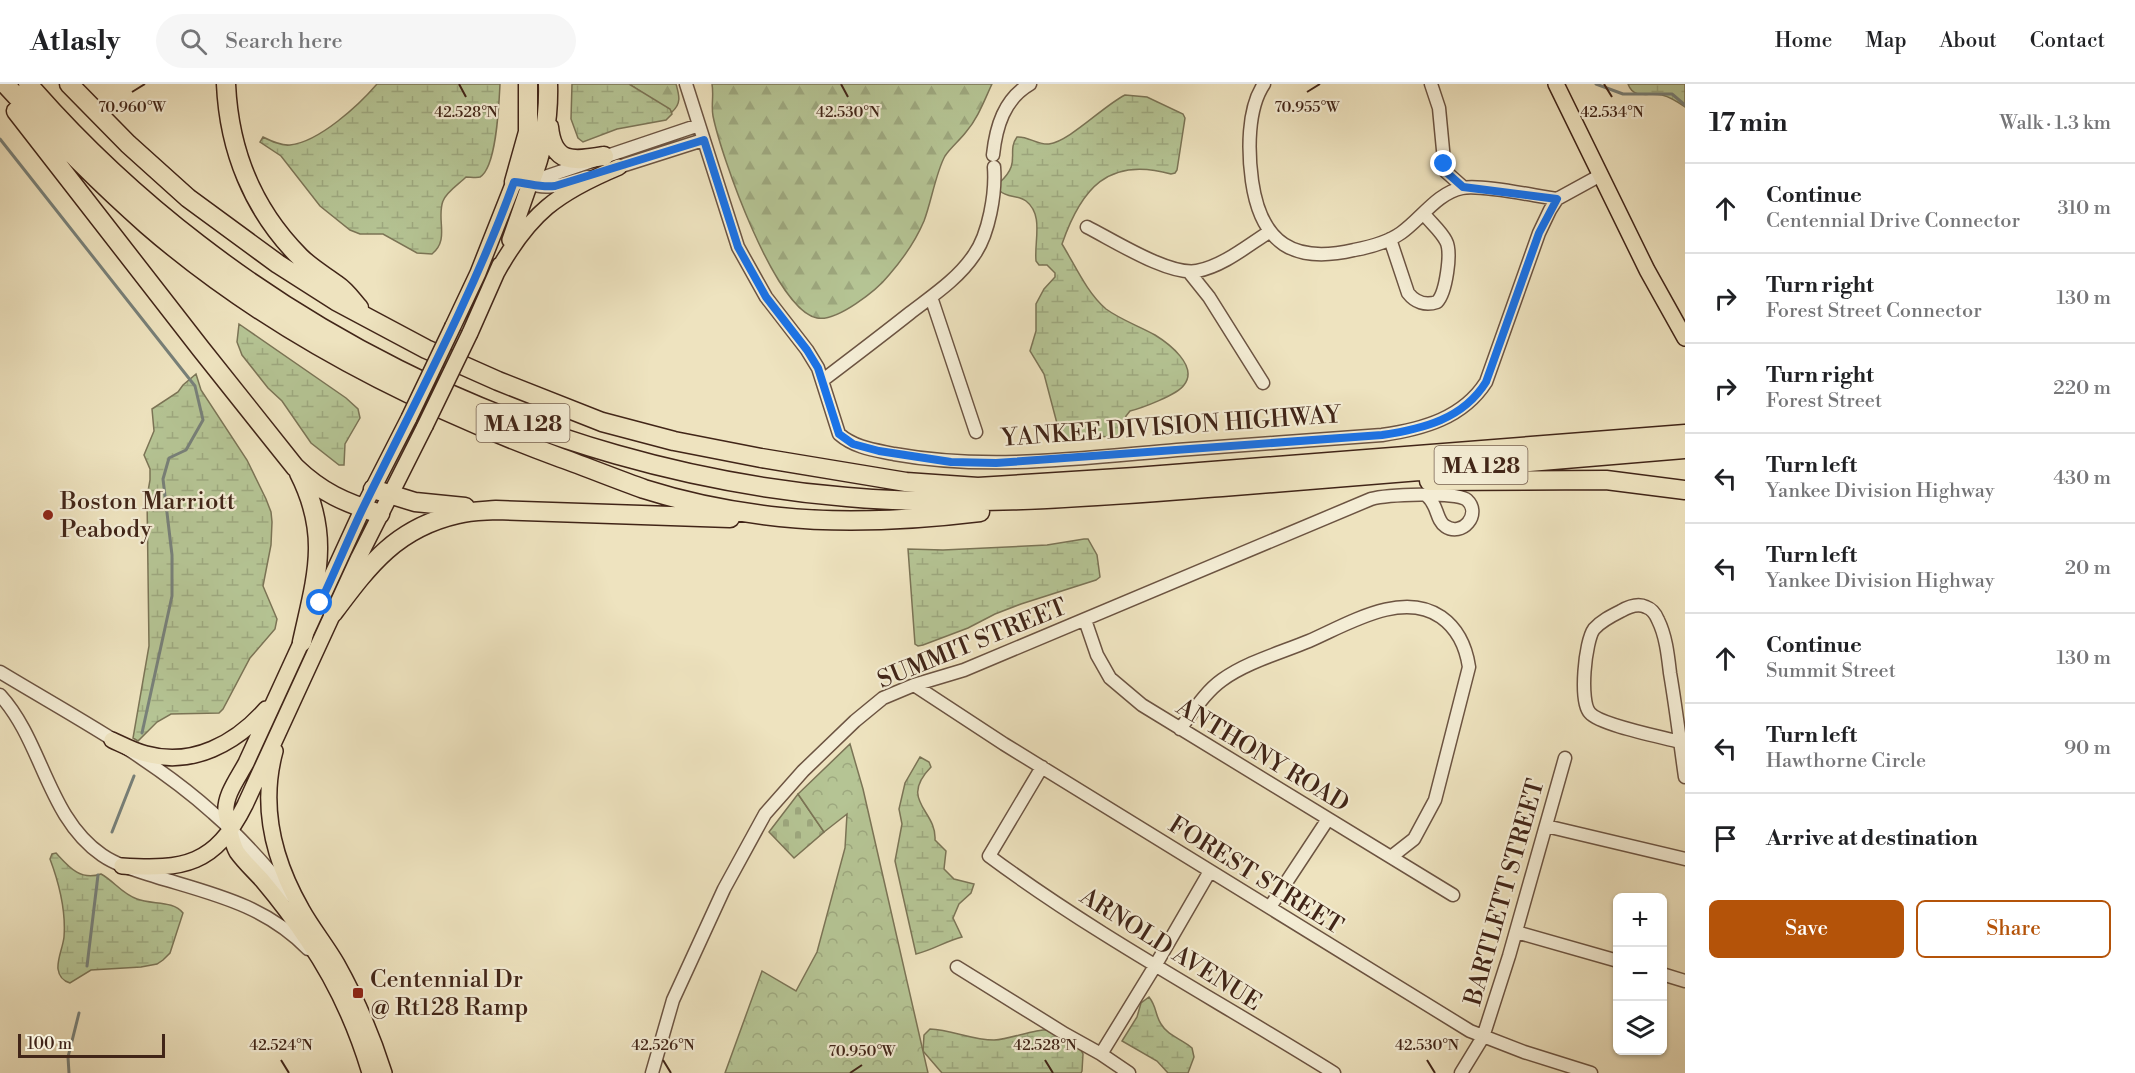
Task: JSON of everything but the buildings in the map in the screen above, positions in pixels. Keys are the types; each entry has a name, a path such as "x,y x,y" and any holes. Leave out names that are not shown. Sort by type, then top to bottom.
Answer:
{"highway":[{"path":"5,84 66,150 149,226 190,259 271,317 368,375 467,421 638,486 689,501 784,517 822,520 971,513 1119,494"},
{"name":"MA 128","path":"28,84 68,128 121,178 182,230 239,274 329,332 457,398 491,412 610,453 656,465 750,485 843,497 944,502 1002,501 1277,483 1685,449"},
{"name":"YANKEE DIVISION HIGHWAY","path":"69,84 128,144 217,221 301,279 426,349 498,381 602,422 674,441 870,477 941,486 1030,485 1685,434"},
{"path":"226,84 230,124 236,149 244,173 267,217 302,259 340,287 371,320"},
{"path":"522,182 528,132 528,84"},
{"path":"548,84 550,136 556,151 561,156 570,159 612,162"},
{"path":"0,91 201,350 295,466 322,490 344,502 371,511"},
{"path":"522,182 537,166 548,107"},
{"path":"295,466 306,490 314,518 319,552 316,585 302,642"},
{"path":"1277,483 1606,480 1685,490"},
{"path":"381,492 432,505 496,510 747,519 784,517"},
{"path":"333,613 364,571 403,537 424,526 459,514 496,510"}],"main road":[{"path":"1556,84 1599,176 1685,338"},
{"path":"370,1073 350,1017 325,969 295,922 237,852 226,810 227,800 302,642 381,492 424,426 497,272 523,230 551,203 590,179 612,162"},
{"path":"497,272 522,182"},
{"path":"381,492 409,418 522,182"},
{"path":"122,866 166,868 190,862 217,845 231,829 242,811 333,613 371,511"},
{"path":"112,740 145,754 164,757 183,757 215,749 255,722 281,687"},
{"path":"288,711 274,755 268,800 277,854 286,879 303,911 349,986 372,1036 384,1073"}],"street":[{"path":"686,84 732,230 745,261 766,297 807,350 822,380 932,297 957,276 975,255 981,243 991,208 994,161 1000,122 1018,92 1030,84"},
{"path":"1264,84 1258,94 1251,129 1251,173 1257,206 1269,232 1279,241 1302,252 1322,255 1362,249 1390,239 1401,234 1439,199 1463,187 1557,199 1599,176"},
{"path":"1431,84 1439,108 1445,171 1439,199"},
{"path":"522,182 539,187 555,186 699,124"},
{"path":"522,182 704,140"},
{"path":"1445,171 1463,187"},
{"name":"YANKEE DIVISION HIGHWAY","path":"822,380 839,434 846,440 859,446 951,462 996,463 1382,435 1418,429 1449,416 1473,400 1486,382 1539,233 1557,199"},
{"path":"1390,239 1408,293 1412,298 1425,304 1437,302 1443,291 1449,251 1445,238 1424,214"},
{"path":"1087,226 1166,267 1189,272 1211,266 1269,232"},
{"path":"1209,297 1207,283 1211,266"},
{"path":"1189,272 1209,297 1263,383"},
{"path":"932,297 976,432"},
{"name":"SUMMIT STREET","path":"652,1073 673,1000 724,889 765,814 803,771 855,721 883,698 914,685 964,670 1371,499 1386,496 1426,495"},
{"path":"1680,742 1602,720 1589,712 1586,706 1585,681 1590,636 1600,623 1626,609 1638,605 1646,606 1653,611 1663,634 1680,742 1685,777"},
{"path":"1180,729 1213,688 1221,681 1250,666 1384,609 1408,606 1431,610 1450,624 1457,633 1467,653 1469,667 1435,800 1414,839 1392,857"},
{"name":"ANTHONY ROAD","path":"1085,620 1098,655 1110,678 1142,705 1453,895"},
{"path":"0,672 112,740 187,791 231,829 303,911"},
{"name":"FOREST STREET","path":"914,685 1395,986 1483,1037 1591,1073"},
{"path":"0,694 18,716 30,738 53,794 72,827 100,854 122,866 225,897 256,910 294,935 325,969"},
{"name":"BARTLETT STREET","path":"1461,1073 1483,1037 1516,932 1565,758"},
{"name":"ARNOLD AVENUE","path":"1042,766 989,856 1043,894 1155,966 1334,1073"},
{"path":"1270,907 1328,819"},
{"path":"1546,826 1685,859"},
{"path":"1101,1054 1210,871"},
{"path":"1516,932 1613,960"},
{"path":"957,967 1129,1073"},
{"path":"1667,976 1685,981"}],"green space":[{"path":"377,84 500,84 494,148 486,171 480,177 466,177 450,191 443,201 442,236 432,254 417,253 383,234 360,234 350,230 320,206 281,156 260,142 263,137 273,142 290,145 313,137 349,112"},
{"path":"572,84 629,84 670,109 672,114 666,120 617,129 583,142 578,138 571,119"},
{"path":"629,84 676,84 679,95 677,105 672,112"},
{"path":"712,84 992,84 974,121 945,156 924,221 899,263 883,281 856,304 835,315 817,318 801,309 784,289 752,229 718,136 712,112"},
{"path":"1628,84 1685,84 1685,107 1662,95 1638,94"},
{"path":"1125,95 1147,97 1183,114 1185,118 1177,170 1171,174 1149,170 1130,170 1114,174 1100,182 1078,207 1062,244 1087,287 1099,302 1112,313 1155,335 1174,349 1185,363 1188,378 1180,389 1167,397 1130,411 1126,416 1121,434 1116,437 1088,436 1069,439 1059,431 1044,374 1030,351 1036,331 1036,304 1044,289 1055,277 1055,273 1047,265 1039,265 1036,261 1037,221 1032,207 1023,199 1006,195 1000,191 1000,182 1010,169 1014,142 1017,137 1045,144 1057,141 1067,137"},
{"path":"239,324 346,398 358,409 360,418 345,444 344,465 339,465 311,443 282,401 268,388 242,355 237,342"},
{"path":"196,374 201,390 247,460 271,512 271,545 263,586 277,619 275,629 250,658 219,713 171,714 157,722 138,741 133,738 149,646 147,497 150,469 144,455 154,431 152,409 178,392"},
{"path":"1088,539 1097,555 1100,577 1096,580 1021,604 923,645 915,644 908,549 943,550 1047,545"},
{"path":"850,744 863,789 928,1073 725,1073 762,971 796,991 817,952 845,848 847,814 824,832 798,794"},
{"path":"920,757 929,762 931,767 922,779 918,797 931,821 935,840 946,851 944,869 954,879 974,884 971,893 959,904 953,918 962,937 916,954 895,861 902,824 899,809 905,783"},
{"path":"798,794 824,832 794,858 769,832"},
{"path":"56,853 70,868 81,874 94,876 101,874 132,897 143,901 168,904 179,909 183,913 170,953 157,964 91,970 70,983 63,980 59,974 58,965 64,937 63,907 50,859 52,854"},
{"path":"1149,997 1164,1028 1192,1048 1194,1057 1188,1073 1168,1073 1157,1061 1122,1041 1137,1017 1141,1003"},
{"path":"930,1029 994,1040 1046,1030 1057,1031 1075,1039 1083,1054 1082,1071 1081,1073 942,1073 923,1051 924,1035"}],"waterway":[{"path":"1596,84 1623,94 1672,94 1685,105"},
{"path":"0,139 195,386 203,420 186,450 169,458 163,479 172,555 172,596 142,733"},
{"path":"112,832 134,776"},
{"path":"87,966 98,875"},
{"path":"69,1073 68,1057 79,1013"}],"place":[{"name":"Boston Marriott Peabody","path":"48,515"},
{"name":"Centennial Dr @ Rt128 Ramp","path":"358,993"}],"route":[{"path":"320,603 363,508 467,297 514,182 531,183 539,187 555,186 704,140 738,247 752,276 818,368 839,434 853,444 879,451 951,462 996,463 1382,435 1418,429 1462,409 1473,400 1486,382 1539,233 1557,199 1463,187 1445,171 1444,164"}]}
